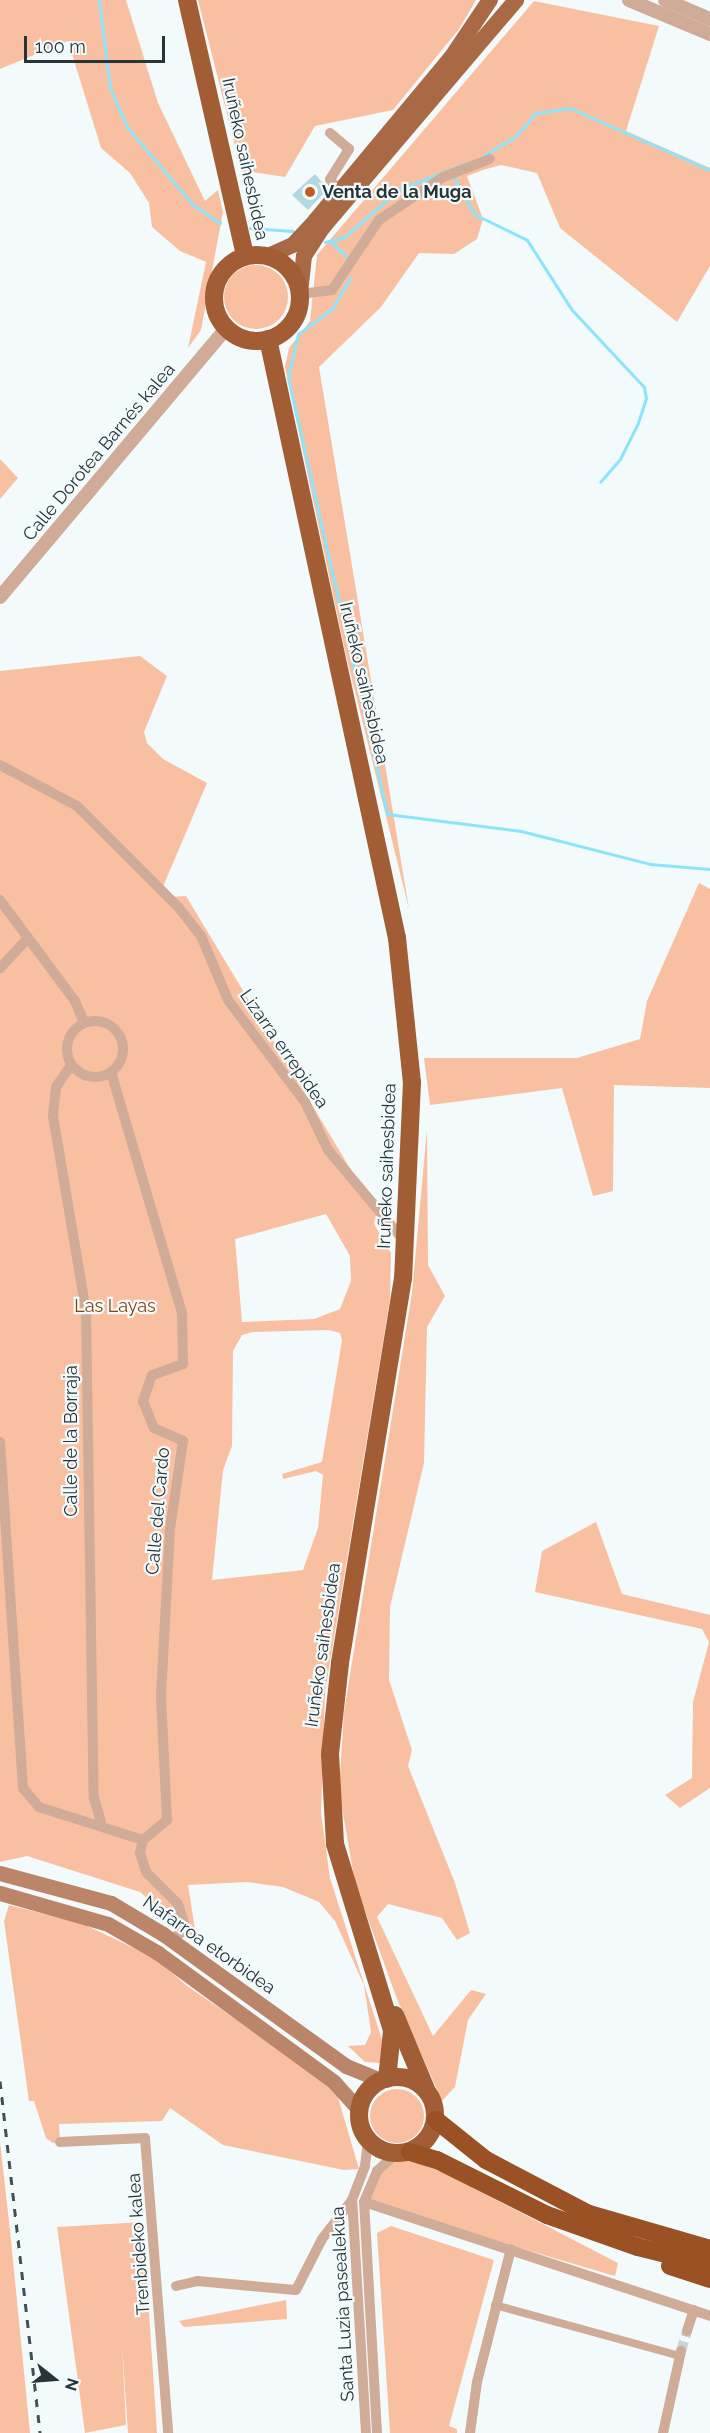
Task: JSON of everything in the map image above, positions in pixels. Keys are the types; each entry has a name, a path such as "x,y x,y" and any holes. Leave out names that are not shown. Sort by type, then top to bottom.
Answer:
{"highway":[{"name":"Iruñeko saihesbidea","path":"188,0 245,256"},
{"path":"245,256 267,256 290,270 300,294 292,322 268,339 245,339 226,328 217,315 215,286 232,262 245,256"},
{"name":"Iruñeko saihesbidea","path":"268,339 398,938 412,1082 406,1243 339,1663 330,1754 335,1844 347,1893 384,1995 426,2089"},
{"name":"Iruñeko saihesbidea","path":"384,1995 392,2031 384,2079"},
{"path":"710,2249 589,2214 486,2160 436,2120 426,2089 408,2078 384,2079 371,2088 359,2110 368,2140 403,2153 437,2160 547,2215 638,2247 710,2265"},
{"path":"403,2153 428,2139 436,2120"},
{"path":"540,2189 644,2224 710,2237"},
{"path":"547,2215 574,2234 710,2279"}],"main road":[{"path":"267,256 293,244 339,192 452,58 490,0"},
{"path":"300,294 304,256 323,227 516,0"},
{"name":"Nafarroa etorbidea","path":"0,1873 111,1903 171,1940 346,2066 384,2079"},
{"name":"Nafarroa etorbidea","path":"0,1893 108,1924 158,1953 334,2082 359,2110"}],"street":[{"path":"629,0 710,33"},
{"path":"665,0 710,19"},
{"path":"330,133 349,149 330,179 339,192"},
{"path":"300,294 332,290 379,220 443,177 490,159"},
{"name":"Calle Dorotea Barnés kalea","path":"0,597 226,328"},
{"name":"Lizarra errepidea","path":"0,765 77,806 179,908 201,936 228,1000 305,1102 328,1150 406,1243"},
{"path":"0,900 75,1001 84,1022"},
{"path":"0,968 28,938"},
{"path":"84,1022 109,1024 121,1038 123,1054 111,1072 94,1077 71,1065 68,1041 84,1022"},
{"name":"Calle de la Borraja","path":"71,1065 56,1087 52,1116 86,1312 94,1798 102,1823"},
{"name":"Calle del Cardo","path":"111,1072 176,1280 184,1347 183,1364 159,1370 143,1394 154,1428 183,1441 170,1529 161,1697 166,1820 143,1840"},
{"path":"0,1442 23,1788 39,1807 102,1823 143,1840 143,1866 178,1904 184,1923 181,1933 171,1940"},
{"name":"Trenbideko kalea","path":"60,2142 145,2138 168,2433"},
{"name":"Santa Luzia pasealekua","path":"366,2433 358,2201 368,2140"},
{"name":"Santa Luzia pasealekua","path":"377,2433 358,2201 377,2171 403,2153"},
{"path":"358,2201 511,2249 710,2316"},
{"name":"Trenbideko kalea","path":"176,2286 197,2282 296,2290 322,2239 358,2201"},
{"path":"474,2432 495,2305 511,2249"},
{"path":"495,2305 680,2353 663,2433"},
{"path":"687,2331 693,2310"}],"green space":[{"path":"0,0 126,0 158,103 205,201 218,190 223,212 201,330 188,348 206,262 180,251 152,227 149,203 130,173 101,148 68,41 0,69"},
{"path":"198,0 476,0 459,29 393,110 315,126 285,177 253,172 244,181"},
{"path":"534,1 659,26 626,131 710,168 710,266 677,322 560,228 537,173 501,165 467,176 483,219 477,239 454,254 419,253 381,307 319,367 409,909 345,651 285,367 289,348 310,321 317,255"},
{"path":"250,265 262,265 279,274 286,285 288,297 286,309 279,320 262,329 250,329 238,324 229,315 224,303 224,291 229,279 238,270"},
{"path":"0,459 18,478 0,499"},
{"name":"Las Layas","path":"140,656 167,676 144,732 147,743 163,759 207,783 162,889 169,897 186,896 377,1213 374,1224 391,1253 390,1299 325,1692 321,1813 330,1878 384,2046 381,2063 365,2062 348,2046 365,2045 371,2032 364,1985 335,1921 319,1902 283,1887 247,1882 188,1885 197,1942 140,1892 27,1856 0,1862 0,671","holes":["326,1214 350,1256 351,1281 340,1309 314,1319 242,1322 235,1239","329,1330 340,1333 342,1340 322,1462 282,1474 283,1479 316,1471 323,1475 318,1528 303,1570 212,1580 223,1470 232,1446 233,1351 242,1335 253,1332"]},
{"path":"699,883 710,889 710,1088 614,1085 613,1191 593,1196 562,1088 430,1105 424,1058 577,1058 640,1039 647,1001"},
{"path":"427,1129 428,1265 445,1296 427,1327 424,1463 390,1607 389,1680 412,1750 408,1766 455,1883 470,1933 457,1940 442,1918 388,1904 377,1917 433,2036 471,1990 486,1994 468,2020 455,2087 442,2101 397,1999 355,1883 339,1790 344,1712 412,1293"},
{"path":"596,1522 622,1594 710,1615 710,1788 680,1808 665,1795 692,1778 693,1702 709,1642 702,1629 535,1592 542,1551"},
{"path":"9,1905 83,1924 155,1958 187,1986 291,2057 337,2094 359,2169 344,2170 223,2145 170,2108 162,2121 59,2124 60,2142 53,2143 46,2138 34,2101 29,2101 4,1921"},
{"path":"392,2089 402,2089 412,2093 420,2101 424,2116 420,2131 412,2139 402,2143 392,2143 382,2139 374,2131 370,2121 370,2111 374,2101 382,2093"},
{"path":"0,2142 10,2230 30,2433 0,2433"},
{"path":"396,2154 444,2173 618,2263 615,2276 364,2202 368,2187"},
{"path":"143,2222 157,2433 128,2433 122,2344 126,2425 85,2433 57,2227"},
{"path":"391,2226 494,2260 449,2426 457,2429 457,2433 390,2433 377,2233"},
{"path":"286,2300 287,2319 184,2327 179,2321"}],"building":[{"name":"Venta de la Muga","path":"315,174 328,189 308,210 292,195"}],"waterway":[{"path":"99,0 110,88 127,127 192,204 220,223"},
{"path":"483,156 515,137 536,113 570,108 710,170"},
{"path":"325,242 343,238 398,190 466,163"},
{"path":"454,178 474,214 527,240 572,310 644,387 646,398 638,423 620,459 600,482"},
{"path":"250,228 293,231"},
{"path":"332,243 347,257"},
{"path":"350,278 332,309 298,334 288,378 387,814 521,831 650,864 710,869"}],"tunnel":[{"path":"681,2351 687,2331"}],"railway":[{"path":"0,2081 40,2433"}],"place":[{"name":"Venta de la Muga","path":"310,192"}]}
